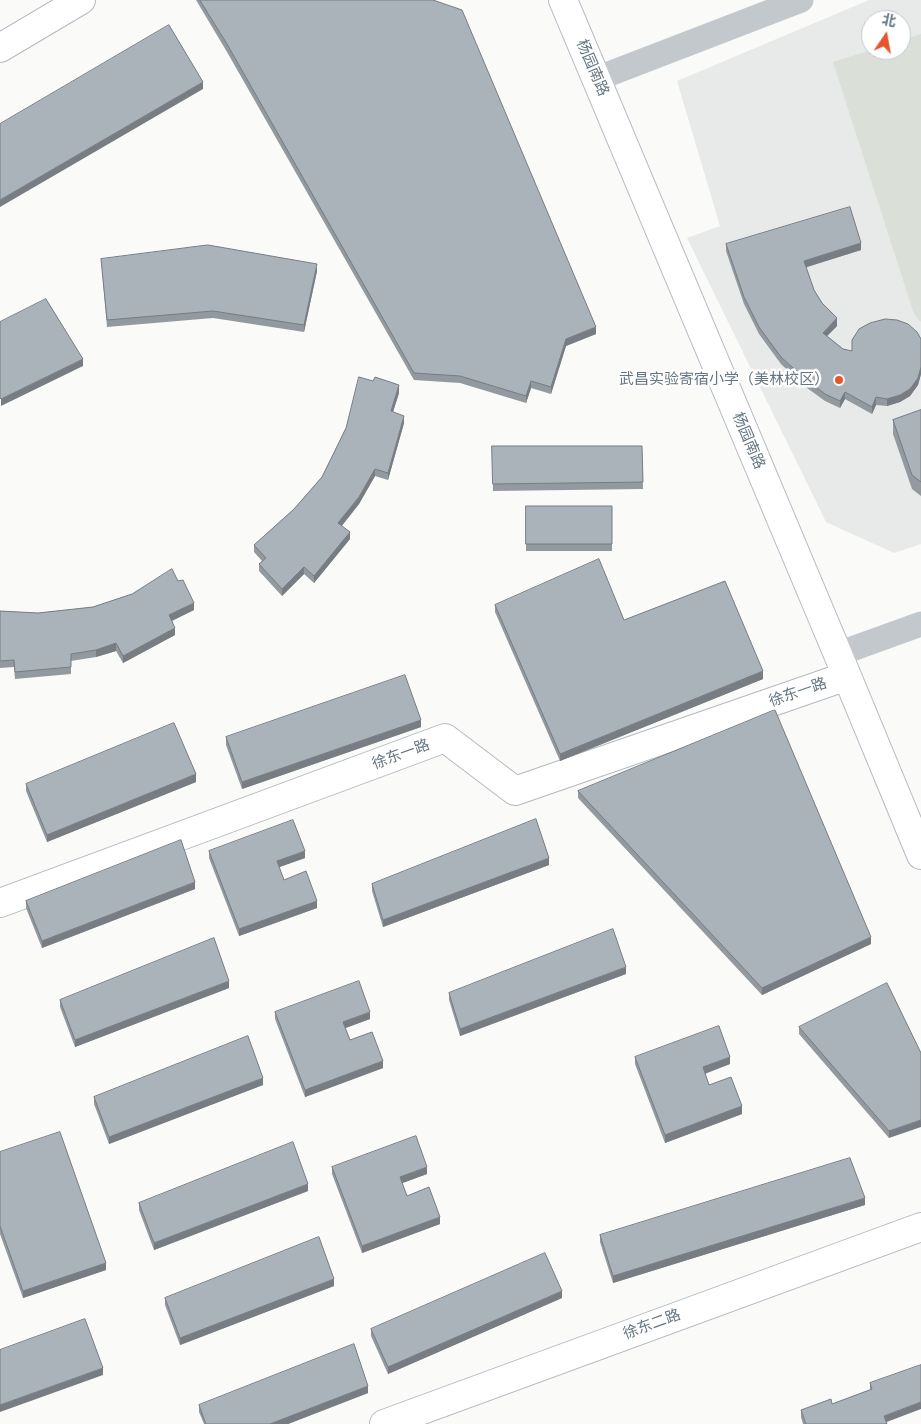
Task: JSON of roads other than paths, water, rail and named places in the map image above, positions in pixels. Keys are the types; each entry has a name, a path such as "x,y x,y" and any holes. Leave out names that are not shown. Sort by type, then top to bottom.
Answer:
{"street":[{"path":"0,48 81,0"},
{"name":"杨园南路","path":"563,0 921,855"},
{"path":"596,79 801,0"},
{"path":"843,665 921,624"},
{"name":"徐东一路","path":"0,902 445,738 516,792 843,665"},
{"name":"徐东二路","path":"384,1424 921,1227"}],"place":[{"name":"武昌实验寄宿小学（美林校区）","path":"839,380"}]}
